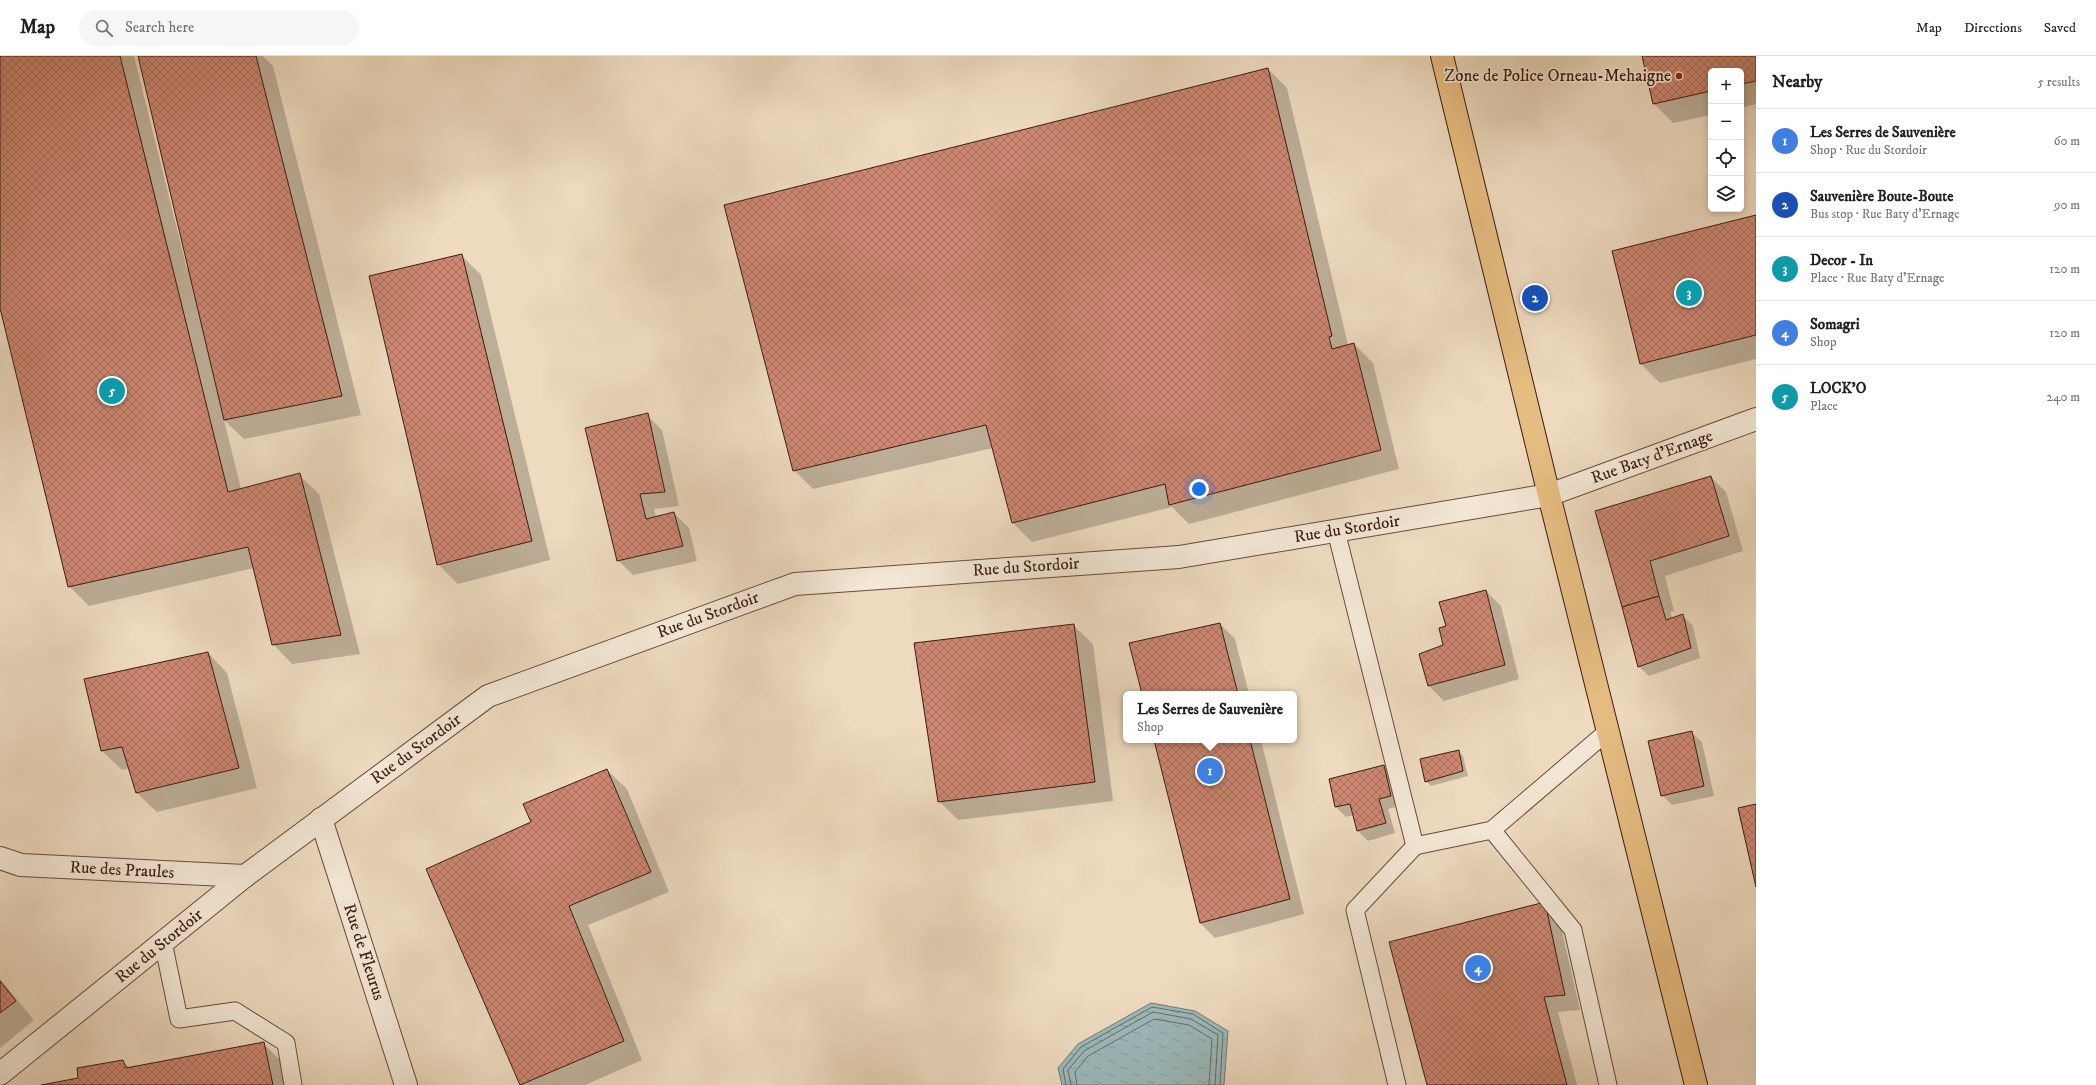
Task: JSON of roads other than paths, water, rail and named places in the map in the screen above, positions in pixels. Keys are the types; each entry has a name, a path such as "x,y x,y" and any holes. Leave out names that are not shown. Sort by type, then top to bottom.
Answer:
{"main road":[{"path":"1442,56 1549,495 1696,1085"}],"street":[{"name":"Rue Baty d'Ernage","path":"1549,495 1756,419"},
{"name":"Rue du Stordoir","path":"0,1074 245,876 488,696 795,584 1179,556 1549,495"},
{"name":"Rue de Fleurus","path":"321,819 406,1085"},
{"name":"Rue des Praules","path":"0,858 21,865 245,876"}],"lane":[{"path":"1336,531 1415,846"},
{"path":"1397,1085 1355,910 1415,846 1492,830 1608,731"},
{"path":"1492,830 1573,930 1608,1085"},
{"path":"163,942 179,1019 235,1011 286,1043 293,1085"}],"water":[{"path":"1151,1003 1195,1011 1228,1031 1224,1085 1062,1085 1058,1068 1078,1044"}],"place":[{"name":"Zone de Police Orneau-Mehaigne","path":"1679,76"},
{"name":"Decor - In","path":"1689,293"},
{"name":"Sauvenière Boute-Boute","path":"1535,298"},
{"name":"LOCK'O","path":"112,391"},
{"name":"Les Serres de Sauvenière","path":"1210,771"},
{"name":"Somagri","path":"1478,968"}]}
